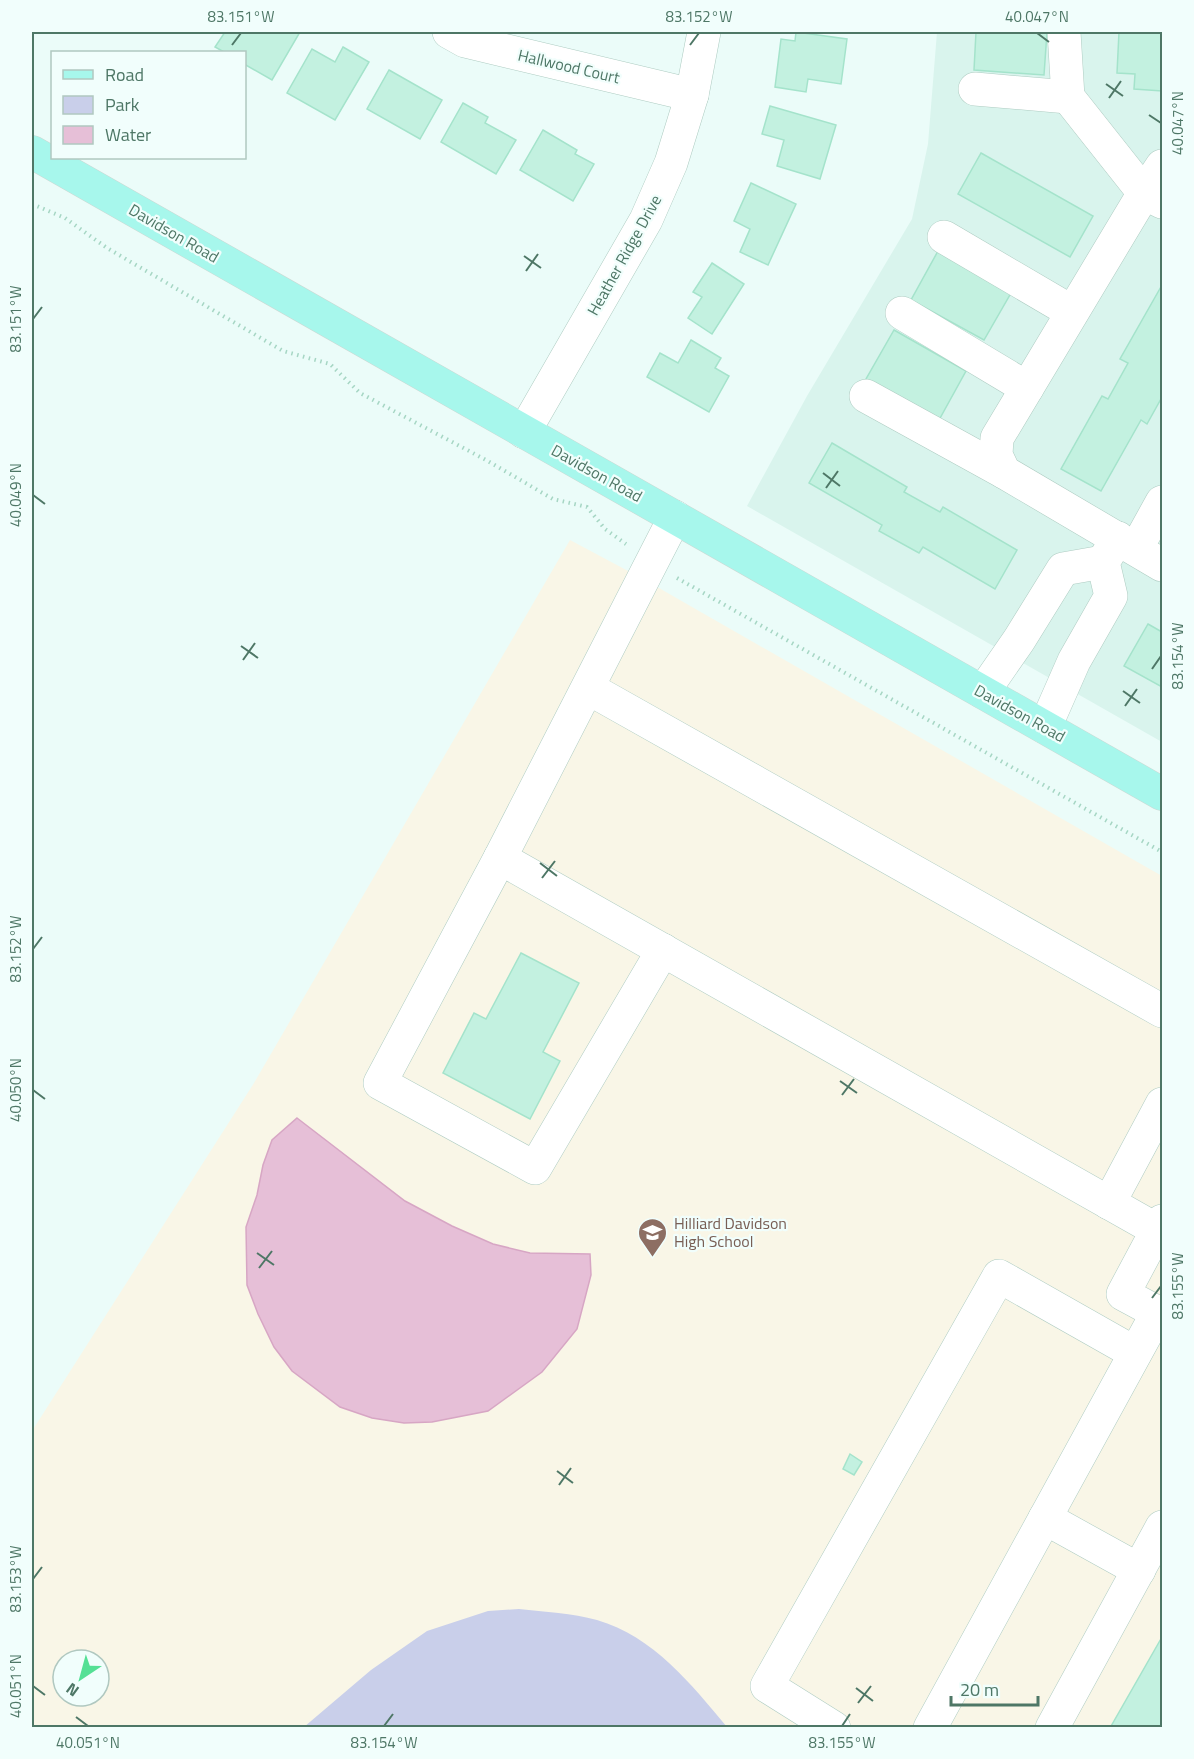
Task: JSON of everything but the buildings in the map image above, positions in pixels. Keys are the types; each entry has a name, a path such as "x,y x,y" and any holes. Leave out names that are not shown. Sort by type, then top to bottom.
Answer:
{"main road":[{"name":"Davidson Road","path":"32,152 1162,794"}],"street":[{"name":"Hallwood Court","path":"449,32 465,41 692,95"},
{"name":"Heather Ridge Drive","path":"524,432 646,220 671,163 692,95 704,32"},
{"path":"1064,32 1068,97 1153,198"},
{"path":"975,89 1068,97"},
{"path":"1004,472 996,455 997,438 1072,312 1153,198 1162,166"},
{"path":"944,237 1072,312"},
{"path":"902,313 1027,388"},
{"path":"866,396 1004,472 1130,554"},
{"path":"1045,727 1074,661 1111,596 1130,554 1162,502"},
{"path":"663,950 535,1168 380,1083 500,858 675,517"},
{"path":"983,692 1019,640 1063,569 1130,554"},
{"path":"588,688 1162,1011"},
{"path":"500,858 1109,1203 1160,1226 1123,1294 1160,1314 1135,1353 930,1728"},
{"path":"1109,1203 1162,1104"},
{"path":"834,1728 767,1686 999,1276 1135,1353"},
{"path":"1045,1518 1139,1570"},
{"path":"1052,1728 1162,1527"}],"path":[{"path":"32,204 65,218 107,248 283,351 330,364 360,393 486,460 553,499 587,507 605,529 652,564 1162,852"}],"shaded area":[{"path":"937,32 1162,32 1162,742 747,506 807,396 912,219 928,144"},
{"name":"Hilliard Davidson High School","path":"570,540 645,580 1162,876 1162,1727 32,1727 32,1431 254,1083"}],"green space":[{"path":"519,1609 568,1614 617,1627 654,1650 670,1664 727,1727 304,1727 371,1670 427,1631 488,1611"}],"water":[{"path":"297,1118 405,1201 452,1226 493,1244 530,1253 590,1254 591,1275 577,1329 542,1372 488,1411 432,1422 404,1423 372,1418 340,1407 292,1371 274,1347 247,1285 246,1227 272,1140"}],"place":[{"name":"Hilliard Davidson High School","path":"653,1258"}]}
